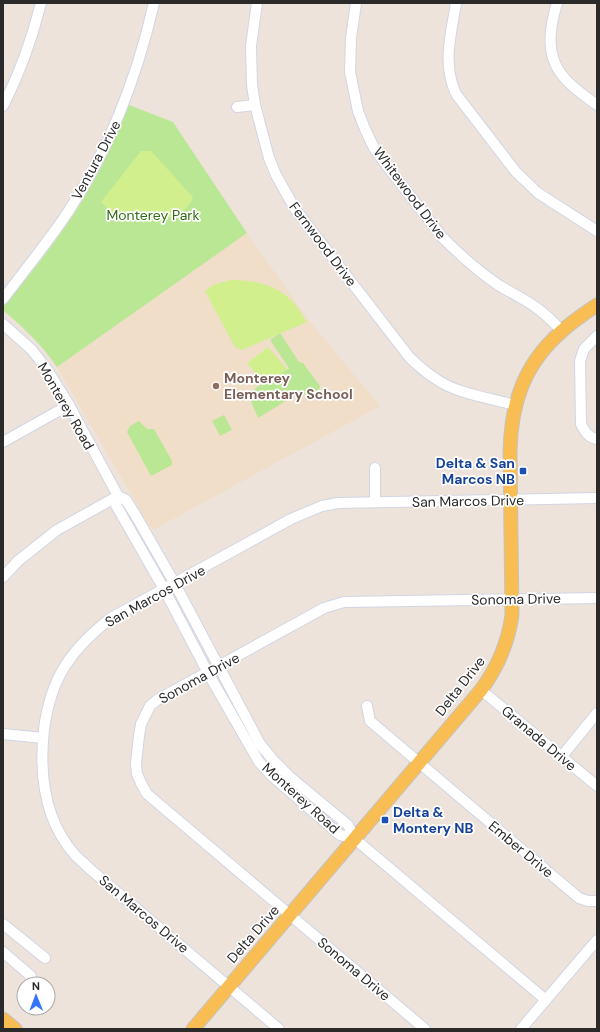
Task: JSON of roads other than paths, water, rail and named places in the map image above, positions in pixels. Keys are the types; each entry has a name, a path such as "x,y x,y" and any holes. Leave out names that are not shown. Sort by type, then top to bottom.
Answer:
{"main road":[{"name":"Delta Drive","path":"193,1029 481,690 498,665 510,632 513,599 510,436 515,405 521,387 537,358 562,331 597,305"},
{"path":"3,1018 16,1029"}],"street":[{"path":"3,106 28,47 41,3"},
{"name":"Ventura Drive","path":"3,299 68,212 92,172 115,126 125,100 146,35 154,3"},
{"name":"Fernwood Drive","path":"257,3 251,46 252,85 255,105 276,175 295,209 410,358 437,380 452,388 515,405"},
{"name":"Whitewood Drive","path":"356,3 351,38 350,72 358,111 374,148 443,238 455,251 497,284 533,305 546,315 562,331"},
{"path":"456,3 448,56 451,83 456,94 516,172 538,193 597,231"},
{"path":"557,3 552,19 550,38 552,54 561,74 597,105"},
{"path":"237,108 255,105"},
{"name":"Monterey Road","path":"3,324 32,350 48,371 69,405 118,496 126,500 175,584 260,744 290,777 348,825 355,839 546,1000"},
{"path":"597,336 584,349 580,361 581,424 585,432 592,438 597,439"},
{"path":"3,442 69,405"},
{"path":"375,468 375,502"},
{"path":"3,577 18,561 57,530 118,496"},
{"name":"Monterey Road","path":"118,496 116,505 164,589 208,673 259,762 272,776 340,835 355,839"},
{"name":"San Marcos Drive","path":"279,1029 75,855 63,837 52,816 46,798 42,778 42,759 46,714 56,682 64,666 76,649 94,631 111,618 291,519 322,506 338,503 597,498"},
{"name":"Sonoma Drive","path":"425,1029 146,794 137,774 136,763 138,736 141,724 150,706 157,700 324,608 334,604 344,602 597,598"},
{"name":"Granada Drive","path":"481,690 597,786"},
{"name":"Ember Drive","path":"367,706 370,721 419,763 579,898 588,901 597,901"},
{"path":"562,756 597,713"},
{"path":"3,734 43,738"},
{"path":"3,924 45,958"},
{"path":"521,1029 597,940"},
{"path":"3,952 31,976"}],"place":[{"name":"Monterey Elementary School","path":"216,386"},
{"name":"Delta & San Marcos NB","path":"523,471"},
{"name":"Delta & Montery NB","path":"385,820"}],"park label":[{"name":"Monterey Park","path":"153,215"}]}
